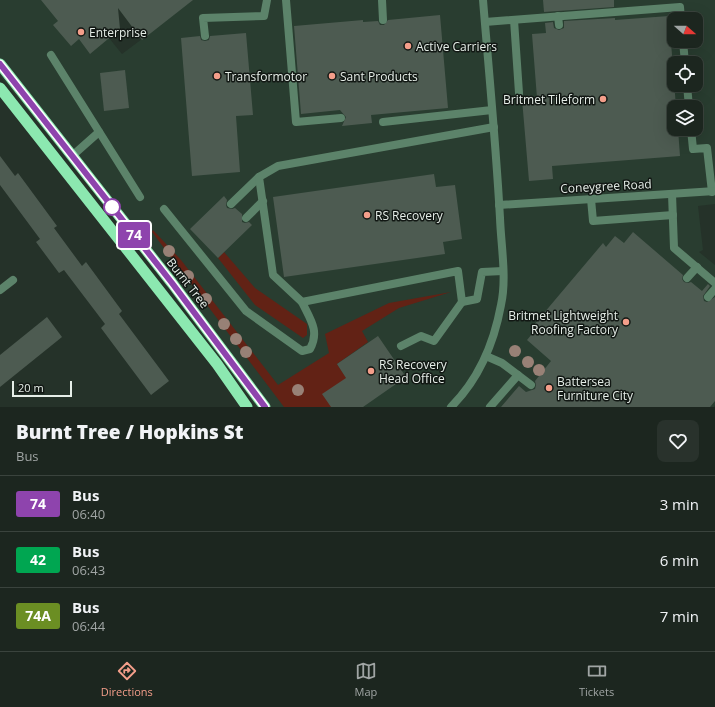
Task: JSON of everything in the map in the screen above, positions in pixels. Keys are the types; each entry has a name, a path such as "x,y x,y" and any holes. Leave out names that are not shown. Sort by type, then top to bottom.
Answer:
{"highway":[{"name":"Burnt Tree","path":"0,64 172,283 266,407"},
{"path":"0,88 207,352 246,407"}],"street":[{"path":"205,36 203,18 264,16 267,0"},
{"path":"286,0 296,89 296,122 341,118"},
{"path":"382,0 383,20"},
{"path":"451,407 480,370 493,340 502,304 503,271 499,205 483,0"},
{"path":"485,22 514,20 559,21 680,7 680,12"},
{"path":"514,20 519,93"},
{"path":"51,55 140,197"},
{"path":"383,122 492,110"},
{"path":"231,204 259,177 278,166 494,127"},
{"path":"72,156 99,132"},
{"path":"692,136 693,149 707,148 713,192"},
{"path":"164,209 246,311 302,351 310,349 315,340 315,332 302,302 273,275 259,177"},
{"name":"Coneygree Road","path":"499,205 713,192"},
{"path":"672,194 674,248 715,283"},
{"path":"591,199 593,221 673,215"},
{"path":"246,218 263,201"},
{"path":"687,278 697,267"},
{"path":"401,346 421,336 434,340 462,302 477,299 482,272 503,271"},
{"path":"302,302 458,272 462,302"},
{"path":"0,290 13,280"},
{"path":"708,297 715,289"},
{"path":"486,356 502,363 532,385"},
{"path":"490,407 518,375"}],"shaded area":[{"path":"0,0 78,0 122,54 142,39 112,0 715,0 715,204 698,206 703,250 699,252 715,265 714,407 256,407 136,245 0,76"},
{"path":"153,230 181,260 278,385 329,353 325,334 389,303 451,292 399,308 362,331 368,342 337,364 352,386 331,407 284,407 152,232"},
{"path":"224,252 255,288 307,324 307,335 303,338 255,305 218,258"}],"building":[{"path":"41,0 193,0 142,40 118,8 120,29 90,54 79,39 71,46 53,25 58,21"},
{"path":"543,0 614,0 614,7 544,12"},
{"path":"440,15 448,108 371,115 372,123 342,126 346,117 340,110 301,114 294,26 363,20 363,22 378,21 380,25 384,25 388,20"},
{"name":"Britmet Tileform","path":"667,16 667,48 671,48 672,56 667,56 667,92 675,92 675,100 667,100 667,136 679,136 680,156 552,166 553,179 529,181 522,99 537,98 532,34 546,33 545,23 553,22 554,28 559,30 564,28 564,21 615,18 615,20"},
{"name":"Transformotor","path":"246,33 253,115 236,116 240,172 192,176 181,38 200,36 201,40 205,41 209,40 210,36"},
{"path":"125,70 129,108 104,111 100,73"},
{"path":"0,156 15,176 18,173 57,226 54,228 82,266 86,262 122,311 119,314 169,381 151,395 101,328 105,324 64,270 59,273 36,242 40,239 0,185"},
{"name":"RS Recovery","path":"434,174 436,187 455,185 462,239 443,242 445,254 284,277 273,197"},
{"path":"224,196 227,200 227,208 235,208 242,214 242,222 249,222 252,225 218,258 190,229"},
{"name":"Britmet Lightweight Roofing Factory","path":"633,232 683,275 682,279 684,282 691,282 702,291 708,284 710,286 703,296 704,301 707,302 715,297 715,401 710,407 501,407 519,386 526,392 535,389 535,381 551,361 527,340 536,329 533,326 603,243 606,247 615,236 624,243"},
{"path":"47,317 62,337 0,387 0,355"},
{"name":"RS Recovery Head Office","path":"378,336 406,377 363,407 331,407 322,394 346,378 337,364"}],"bus line":[{"name":"74","path":"0,64 172,283 265,407"}],"place":[{"name":"Enterprise","path":"81,32"},
{"name":"Active Carriers","path":"408,46"},
{"name":"Transformotor","path":"217,76"},
{"name":"Sant Products","path":"332,76"},
{"name":"Britmet Tileform","path":"603,99"},
{"name":"RS Recovery","path":"367,215"},
{"name":"Britmet Lightweight Roofing Factory","path":"626,322"},
{"name":"RS Recovery Head Office","path":"371,371"},
{"name":"Battersea Furniture City","path":"549,388"}]}
